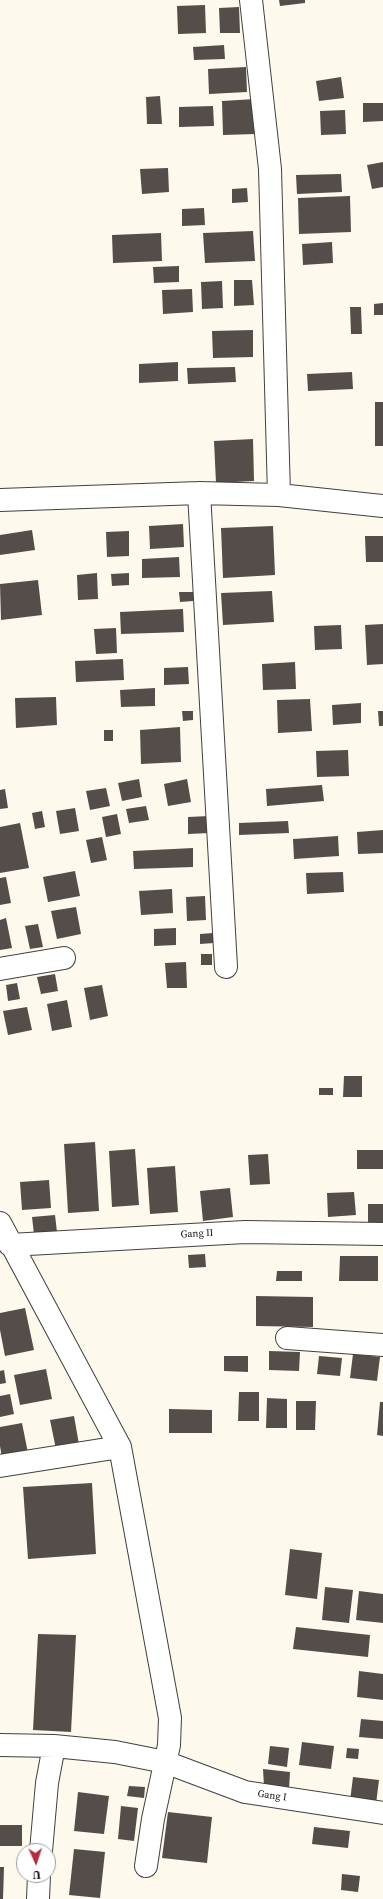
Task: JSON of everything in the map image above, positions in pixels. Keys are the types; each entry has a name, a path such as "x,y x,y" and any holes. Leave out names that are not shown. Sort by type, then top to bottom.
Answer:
{"street":[{"path":"251,0 270,169 278,495"},
{"path":"199,493 226,967"},
{"path":"0,500 199,493 278,495 383,506"},
{"path":"0,968 64,958"},
{"path":"0,1223 10,1245 120,1447 170,1718 169,1745 153,1819 146,1866"},
{"name":"Gang II","path":"10,1245 245,1232 383,1234"},
{"path":"287,1338 383,1345"},
{"path":"0,1466 120,1447"},
{"name":"Gang I","path":"0,1745 54,1746 115,1752 165,1762 245,1792 383,1813"},
{"path":"42,1843 47,1782 54,1746"},
{"path":"38,1899 39,1883"}],"building":[{"path":"279,0 305,0 305,3 280,6"},
{"path":"205,5 206,33 178,34 177,6"},
{"path":"239,7 240,33 220,33 219,8"},
{"path":"224,45 225,59 194,60 193,47"},
{"path":"246,67 247,92 209,94 208,69"},
{"path":"341,77 344,98 319,101 316,81"},
{"path":"160,96 162,124 147,124 146,97"},
{"path":"255,99 256,134 223,135 222,101"},
{"path":"363,103 383,103 383,121 363,122"},
{"path":"213,106 214,126 179,127 179,107"},
{"path":"345,110 346,134 321,135 320,111"},
{"path":"383,162 383,187 372,189 367,165"},
{"path":"168,168 169,192 142,194 140,169"},
{"path":"341,174 342,192 297,194 296,175"},
{"path":"247,188 248,202 232,203 232,189"},
{"path":"350,196 351,232 299,234 298,198"},
{"path":"204,208 205,225 182,226 182,209"},
{"path":"253,231 255,261 205,263 203,233"},
{"path":"161,233 162,261 113,263 112,235"},
{"path":"332,242 333,263 303,265 302,244"},
{"path":"179,266 179,282 154,283 153,267"},
{"path":"234,280 252,280 254,305 234,306"},
{"path":"222,281 223,308 202,309 201,282"},
{"path":"192,289 193,312 163,314 162,290"},
{"path":"383,303 383,315 374,315 374,304"},
{"path":"350,307 361,307 362,334 351,334"},
{"path":"253,330 253,357 213,358 212,331"},
{"path":"178,362 178,381 139,383 139,364"},
{"path":"235,367 236,382 188,384 187,368"},
{"path":"352,372 353,389 308,391 307,374"},
{"path":"375,402 383,402 383,446 375,446"},
{"path":"253,439 254,481 216,483 214,441"},
{"path":"183,524 184,547 150,549 149,526"},
{"path":"273,526 275,575 223,578 221,528"},
{"path":"32,530 35,550 0,555 0,535"},
{"path":"129,531 129,556 107,557 106,532"},
{"path":"365,536 383,536 383,562 366,562"},
{"path":"179,557 180,577 142,578 142,559"},
{"path":"97,573 98,599 78,600 77,575"},
{"path":"129,573 129,585 112,586 111,574"},
{"path":"38,580 42,615 1,620 0,584"},
{"path":"272,591 274,622 223,625 221,593"},
{"path":"179,592 193,592 193,601 180,602"},
{"path":"183,609 184,632 121,634 120,612"},
{"path":"383,624 383,664 367,665 365,625"},
{"path":"341,625 342,649 315,650 314,626"},
{"path":"116,628 117,653 96,654 94,629"},
{"path":"123,659 124,680 76,682 75,661"},
{"path":"295,662 296,689 263,690 262,664"},
{"path":"188,667 189,684 164,685 164,668"},
{"path":"155,688 155,706 121,707 120,690"},
{"path":"56,697 57,725 16,728 15,698"},
{"path":"310,699 312,731 278,733 277,700"},
{"path":"361,703 361,723 333,725 332,705"},
{"path":"182,711 193,711 193,720 183,721"},
{"path":"378,711 383,711 383,726 379,726"},
{"path":"180,727 181,762 141,764 140,730"},
{"path":"104,730 113,730 113,741 104,741"},
{"path":"348,750 349,776 317,777 316,751"},
{"path":"139,779 142,797 122,801 118,783"},
{"path":"187,779 191,802 168,806 164,784"},
{"path":"322,785 324,801 267,806 266,789"},
{"path":"106,788 110,806 90,810 86,791"},
{"path":"5,789 8,808 0,809 0,790"},
{"path":"146,806 149,820 129,823 126,809"},
{"path":"75,808 79,831 60,834 56,811"},
{"path":"42,811 45,827 35,829 32,813"},
{"path":"117,814 121,834 106,837 102,817"},
{"path":"209,816 210,833 188,834 188,817"},
{"path":"288,821 289,833 239,835 239,823"},
{"path":"20,823 29,868 0,873 0,827"},
{"path":"383,830 383,853 358,854 357,832"},
{"path":"338,836 339,856 294,859 293,839"},
{"path":"102,837 107,860 91,863 86,840"},
{"path":"193,848 193,867 134,869 133,851"},
{"path":"75,871 80,896 48,902 43,877"},
{"path":"343,872 344,892 307,894 306,873"},
{"path":"6,877 11,903 0,905 0,878"},
{"path":"172,889 173,913 141,915 139,891"},
{"path":"205,896 206,920 187,921 186,897"},
{"path":"76,907 81,934 57,939 51,911"},
{"path":"6,918 12,948 0,950 0,920"},
{"path":"38,924 43,947 30,949 25,926"},
{"path":"176,928 176,945 154,946 154,929"},
{"path":"213,933 214,943 200,944 200,934"},
{"path":"201,954 212,954 212,965 201,965"},
{"path":"186,962 187,988 167,988 165,963"},
{"path":"55,974 58,991 41,994 37,977"},
{"path":"17,983 20,999 8,1001 6,985"},
{"path":"102,985 108,1016 90,1020 84,988"},
{"path":"67,1000 72,1027 52,1031 47,1004"},
{"path":"27,1007 32,1030 8,1035 3,1011"},
{"path":"344,1076 362,1076 362,1097 343,1097"},
{"path":"319,1088 333,1088 333,1095 319,1095"},
{"path":"95,1142 99,1211 68,1213 64,1144"},
{"path":"135,1149 139,1205 112,1207 109,1151"},
{"path":"357,1150 383,1150 383,1169 357,1169"},
{"path":"268,1154 270,1184 250,1185 248,1155"},
{"path":"175,1166 178,1212 150,1214 147,1168"},
{"path":"49,1180 51,1208 22,1210 20,1182"},
{"path":"230,1188 233,1217 203,1221 200,1191"},
{"path":"354,1192 356,1215 328,1217 327,1193"},
{"path":"368,1204 383,1204 383,1229 368,1229"},
{"path":"55,1215 57,1232 34,1234 32,1217"},
{"path":"205,1254 206,1267 189,1268 188,1255"},
{"path":"340,1256 378,1256 378,1281 339,1281"},
{"path":"277,1271 302,1271 302,1281 276,1281"},
{"path":"256,1296 313,1297 313,1327 256,1326"},
{"path":"25,1308 34,1350 5,1356 0,1330 0,1313"},
{"path":"269,1351 300,1352 299,1371 269,1370"},
{"path":"353,1354 380,1357 377,1381 350,1378"},
{"path":"224,1356 248,1356 248,1372 224,1371"},
{"path":"319,1356 342,1358 340,1376 317,1374"},
{"path":"46,1369 52,1399 20,1405 14,1375"},
{"path":"4,1370 6,1383 0,1384 0,1371"},
{"path":"239,1392 259,1392 259,1421 238,1421"},
{"path":"10,1394 14,1414 0,1417 0,1396"},
{"path":"267,1398 287,1399 287,1428 266,1428"},
{"path":"296,1401 316,1401 315,1430 296,1430"},
{"path":"380,1402 383,1402 383,1436 377,1435"},
{"path":"169,1409 212,1410 212,1433 169,1433"},
{"path":"74,1416 80,1450 57,1454 50,1420"},
{"path":"22,1423 28,1453 2,1458 0,1446 0,1427"},
{"path":"92,1483 96,1554 28,1559 23,1487"},
{"path":"290,1549 322,1553 317,1599 285,1595"},
{"path":"325,1587 353,1590 349,1623 322,1620"},
{"path":"359,1591 383,1594 383,1623 356,1620"},
{"path":"296,1627 370,1635 368,1657 293,1649"},
{"path":"38,1634 76,1635 71,1732 33,1730"},
{"path":"359,1671 383,1674 383,1700 357,1697"},
{"path":"361,1719 383,1721 383,1739 359,1737"},
{"path":"302,1742 334,1746 331,1769 299,1765"},
{"path":"270,1746 289,1748 287,1767 268,1764"},
{"path":"347,1748 359,1749 358,1759 346,1758"},
{"path":"263,1769 290,1772 289,1789 264,1786"},
{"path":"353,1777 379,1780 376,1804 350,1801"},
{"path":"129,1786 145,1787 144,1798 127,1796"},
{"path":"78,1792 109,1796 104,1834 74,1831"},
{"path":"121,1806 138,1808 134,1841 118,1839"},
{"path":"168,1812 212,1817 207,1863 162,1858"},
{"path":"0,1825 22,1825 22,1843 16,1843 16,1846 0,1846"},
{"path":"314,1827 350,1831 348,1848 312,1844"},
{"path":"74,1849 105,1852 100,1898 69,1895"},
{"path":"0,1867 4,1867 3,1899 0,1899"},
{"path":"342,1874 360,1876 358,1892 341,1890"}]}
